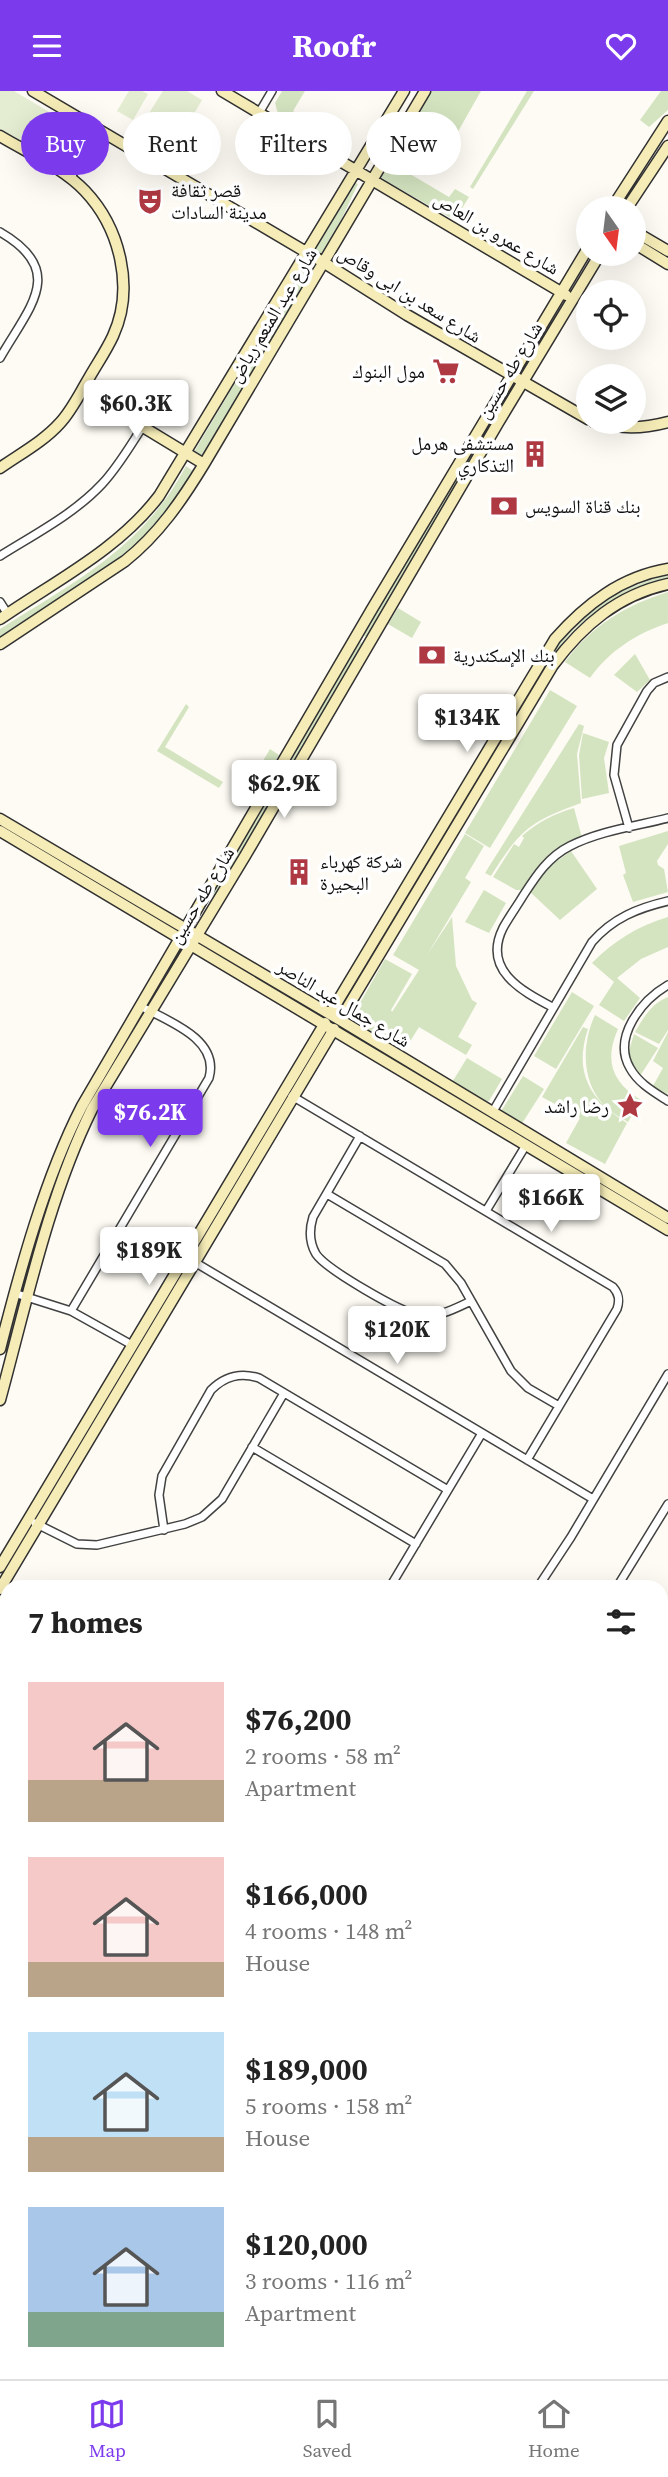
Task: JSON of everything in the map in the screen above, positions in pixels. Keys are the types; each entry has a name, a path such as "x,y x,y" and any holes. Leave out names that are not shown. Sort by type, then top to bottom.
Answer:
{"street":[{"name":"شارع سعد بن ابى وقاص","path":"33,91 69,112"},
{"name":"شارع عمرو بن العاص","path":"222,91 257,112"},
{"path":"260,112 272,91"},
{"name":"شارع عبد المنعم رياض","path":"4,616 100,553 132,527 159,496 404,91"},
{"name":"شارع عبد المنعم رياض","path":"0,644 115,568 143,545 175,509 425,91"},
{"path":"620,196 668,121"},
{"path":"0,136 70,178 92,199 115,240 122,275 122,295 116,327 66,416 56,428 0,468"},
{"name":"شارع سعد بن ابى وقاص","path":"109,136 323,262 407,315 576,412"},
{"path":"635,196 668,146"},
{"name":"شارع عمرو بن العاص","path":"352,168 573,299"},
{"path":"0,232 29,252 37,269 38,283 36,296 0,358"},
{"path":"646,238 668,251"},
{"path":"646,250 668,264"},
{"name":"شارع طه حسين","path":"0,1400 27,1296 61,1185 75,1147 99,1097 372,640 518,380 577,266"},
{"name":"شارع طه حسين","path":"0,1349 14,1293 55,1169 88,1093 358,632 593,266"},
{"path":"82,390 204,464"},
{"path":"646,427 668,422"},
{"path":"0,556 89,497 111,474 143,426"},
{"path":"5,1580 295,1097 332,1021 541,659 567,625 593,601 634,579 668,569"},
{"path":"0,1567 285,1091 332,1021 552,665 583,629 601,614 642,591 668,583"},
{"path":"0,602 4,616"},
{"path":"358,632 372,640"},
{"path":"541,659 552,665"},
{"path":"629,828 614,775 617,745 647,691 654,683 668,677"},
{"path":"552,1007 518,989 505,974 498,950 504,927 538,873 556,855 578,842 668,818"},
{"name":"شارع جمال عبد الناصر","path":"0,819 160,920"},
{"name":"شارع جمال عبد الناصر","path":"0,831 160,920 332,1021 416,1072 526,1145 668,1230"},
{"path":"492,1113 585,950 599,934 631,912 668,901"},
{"path":"668,985 650,997 636,1016 627,1033 624,1051 633,1074 668,1101"},
{"path":"71,1311 211,1071 210,1056 203,1043 140,1006"},
{"name":"شارع جمال عبد الناصر","path":"429,1081 492,1113 668,1218"},
{"path":"285,1091 613,1287 617,1292 617,1309 527,1460"},
{"path":"360,1136 313,1217 310,1234 314,1251 325,1264 410,1313 438,1315 471,1301"},
{"path":"486,1212 526,1145"},
{"path":"327,1194 439,1259 457,1276 511,1371 528,1388 559,1406"},
{"path":"186,1257 593,1499"},
{"path":"14,1293 71,1311 132,1345"},
{"path":"164,1529 159,1495 162,1476 211,1390 218,1382 238,1374 259,1378 448,1490"},
{"path":"544,1580 664,1389 668,1374"},
{"path":"29,1519 68,1540 87,1545 108,1543 194,1521 216,1506 284,1393"},
{"path":"394,1580 482,1433"},
{"path":"252,1447 416,1544"},
{"path":"621,1580 668,1504"}],"green space":[{"path":"0,91 14,91 49,112 21,112 21,143 0,130"},
{"path":"129,91 148,94 138,112 123,112 123,114 117,111"},
{"path":"163,91 187,91 202,100 195,112 150,112"},
{"path":"282,91 305,91 295,112 278,112 275,103"},
{"path":"429,91 481,91 461,126 461,112 417,112"},
{"path":"527,91 534,91 473,189 470,187"},
{"path":"661,91 668,91 668,110 649,127 640,120"},
{"path":"412,175 449,197 455,189 469,197 458,215 449,217 381,177"},
{"path":"355,183 358,184 321,257 313,252"},
{"path":"306,264 313,269 201,457 194,452"},
{"path":"510,383 513,385 367,637 363,635"},
{"path":"186,466 193,471 183,488 168,511 146,534 86,582 0,637 0,629 105,561 128,541 169,495"},
{"path":"668,575 668,579 642,587 604,606 572,632 551,658 550,655 573,626 601,603 633,587"},
{"path":"668,592 668,623 624,644 606,659 590,678 565,662 586,638 610,618 638,603"},
{"path":"398,608 421,622 412,638 388,624"},
{"path":"360,642 363,644 210,905 214,889"},
{"path":"635,654 650,680 637,692 614,675"},
{"path":"550,690 577,706 490,848 465,833"},
{"path":"186,704 189,707 165,747 223,782 219,788 157,751"},
{"path":"579,724 584,726 577,754 581,803 549,816 527,829 491,876 485,873"},
{"path":"583,733 609,742 604,758 609,793 582,799 579,755"},
{"path":"270,749 279,755 249,805 240,800"},
{"path":"574,808 582,838 562,847 547,858 523,890 516,890 493,877 514,844 519,847 524,838 522,836 546,819"},
{"path":"668,831 668,844 657,861 664,869 668,892 633,902 623,875 626,873 619,846"},
{"path":"465,834 484,846 465,878 471,882 427,955 452,917 456,966 472,1000 477,1003 458,1037 472,1045 466,1055 419,1027 403,1053 354,1024 352,1017 385,959 412,974 392,1012 419,970 393,955"},
{"path":"571,851 597,889 560,920 530,892 547,868"},
{"path":"484,890 506,903 489,933 465,922"},
{"path":"668,917 668,947 641,959 617,978 640,998 624,1021 599,1005 614,982 592,963 627,935"},
{"path":"572,992 594,1006 556,1069 534,1056"},
{"path":"668,997 668,1030 659,1044 635,1032 653,1007"},
{"path":"595,1015 618,1029 612,1051 613,1070 623,1086 641,1100 628,1122 610,1111 599,1100 588,1077 587,1039"},
{"path":"583,1027 588,1029 583,1059 588,1084 604,1105 627,1123 605,1164 566,1143 580,1118 542,1097"},
{"path":"668,1032 667,1094 653,1086 663,1068 653,1061"},
{"path":"634,1034 658,1048 640,1076 631,1069 628,1054"},
{"path":"467,1058 502,1079 489,1101 482,1102 451,1084"},
{"path":"523,1076 544,1089 521,1125 500,1113"}],"place":[{"name":"قصر ثقافة مدينة السادات","path":"150,201"},
{"name":"مول البنوك","path":"446,371"},
{"name":"مستشفى هرمل التذكاري","path":"535,454"},
{"name":"بنك قناة السويس","path":"504,506"},
{"name":"بنك الإسكندرية","path":"432,655"},
{"name":"شركة كهرباء البحيرة","path":"299,872"},
{"name":"رضا راشد","path":"630,1106"}]}
